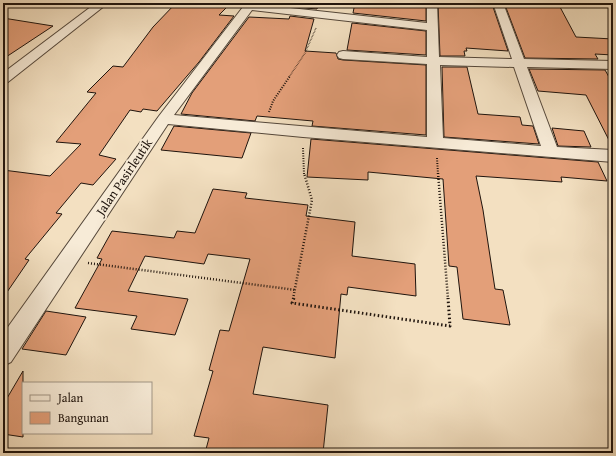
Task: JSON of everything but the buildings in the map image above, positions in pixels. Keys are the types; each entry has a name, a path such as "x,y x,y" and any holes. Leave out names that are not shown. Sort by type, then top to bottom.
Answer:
{"street":[{"path":"3,79 103,3"},
{"path":"321,14 324,3"},
{"path":"432,3 435,142"},
{"path":"498,3 518,63 551,152"},
{"path":"250,5 432,27"},
{"name":"Jalan Pasirleutik","path":"3,354 164,119 250,5"},
{"path":"343,55 433,60 613,65"},
{"path":"164,119 303,132 613,156"}],"path":[{"path":"265,128 273,101 305,54 321,14"},
{"path":"303,132 304,174 312,200 296,290 292,303 450,326 435,142"},
{"path":"67,260 296,290"}]}
